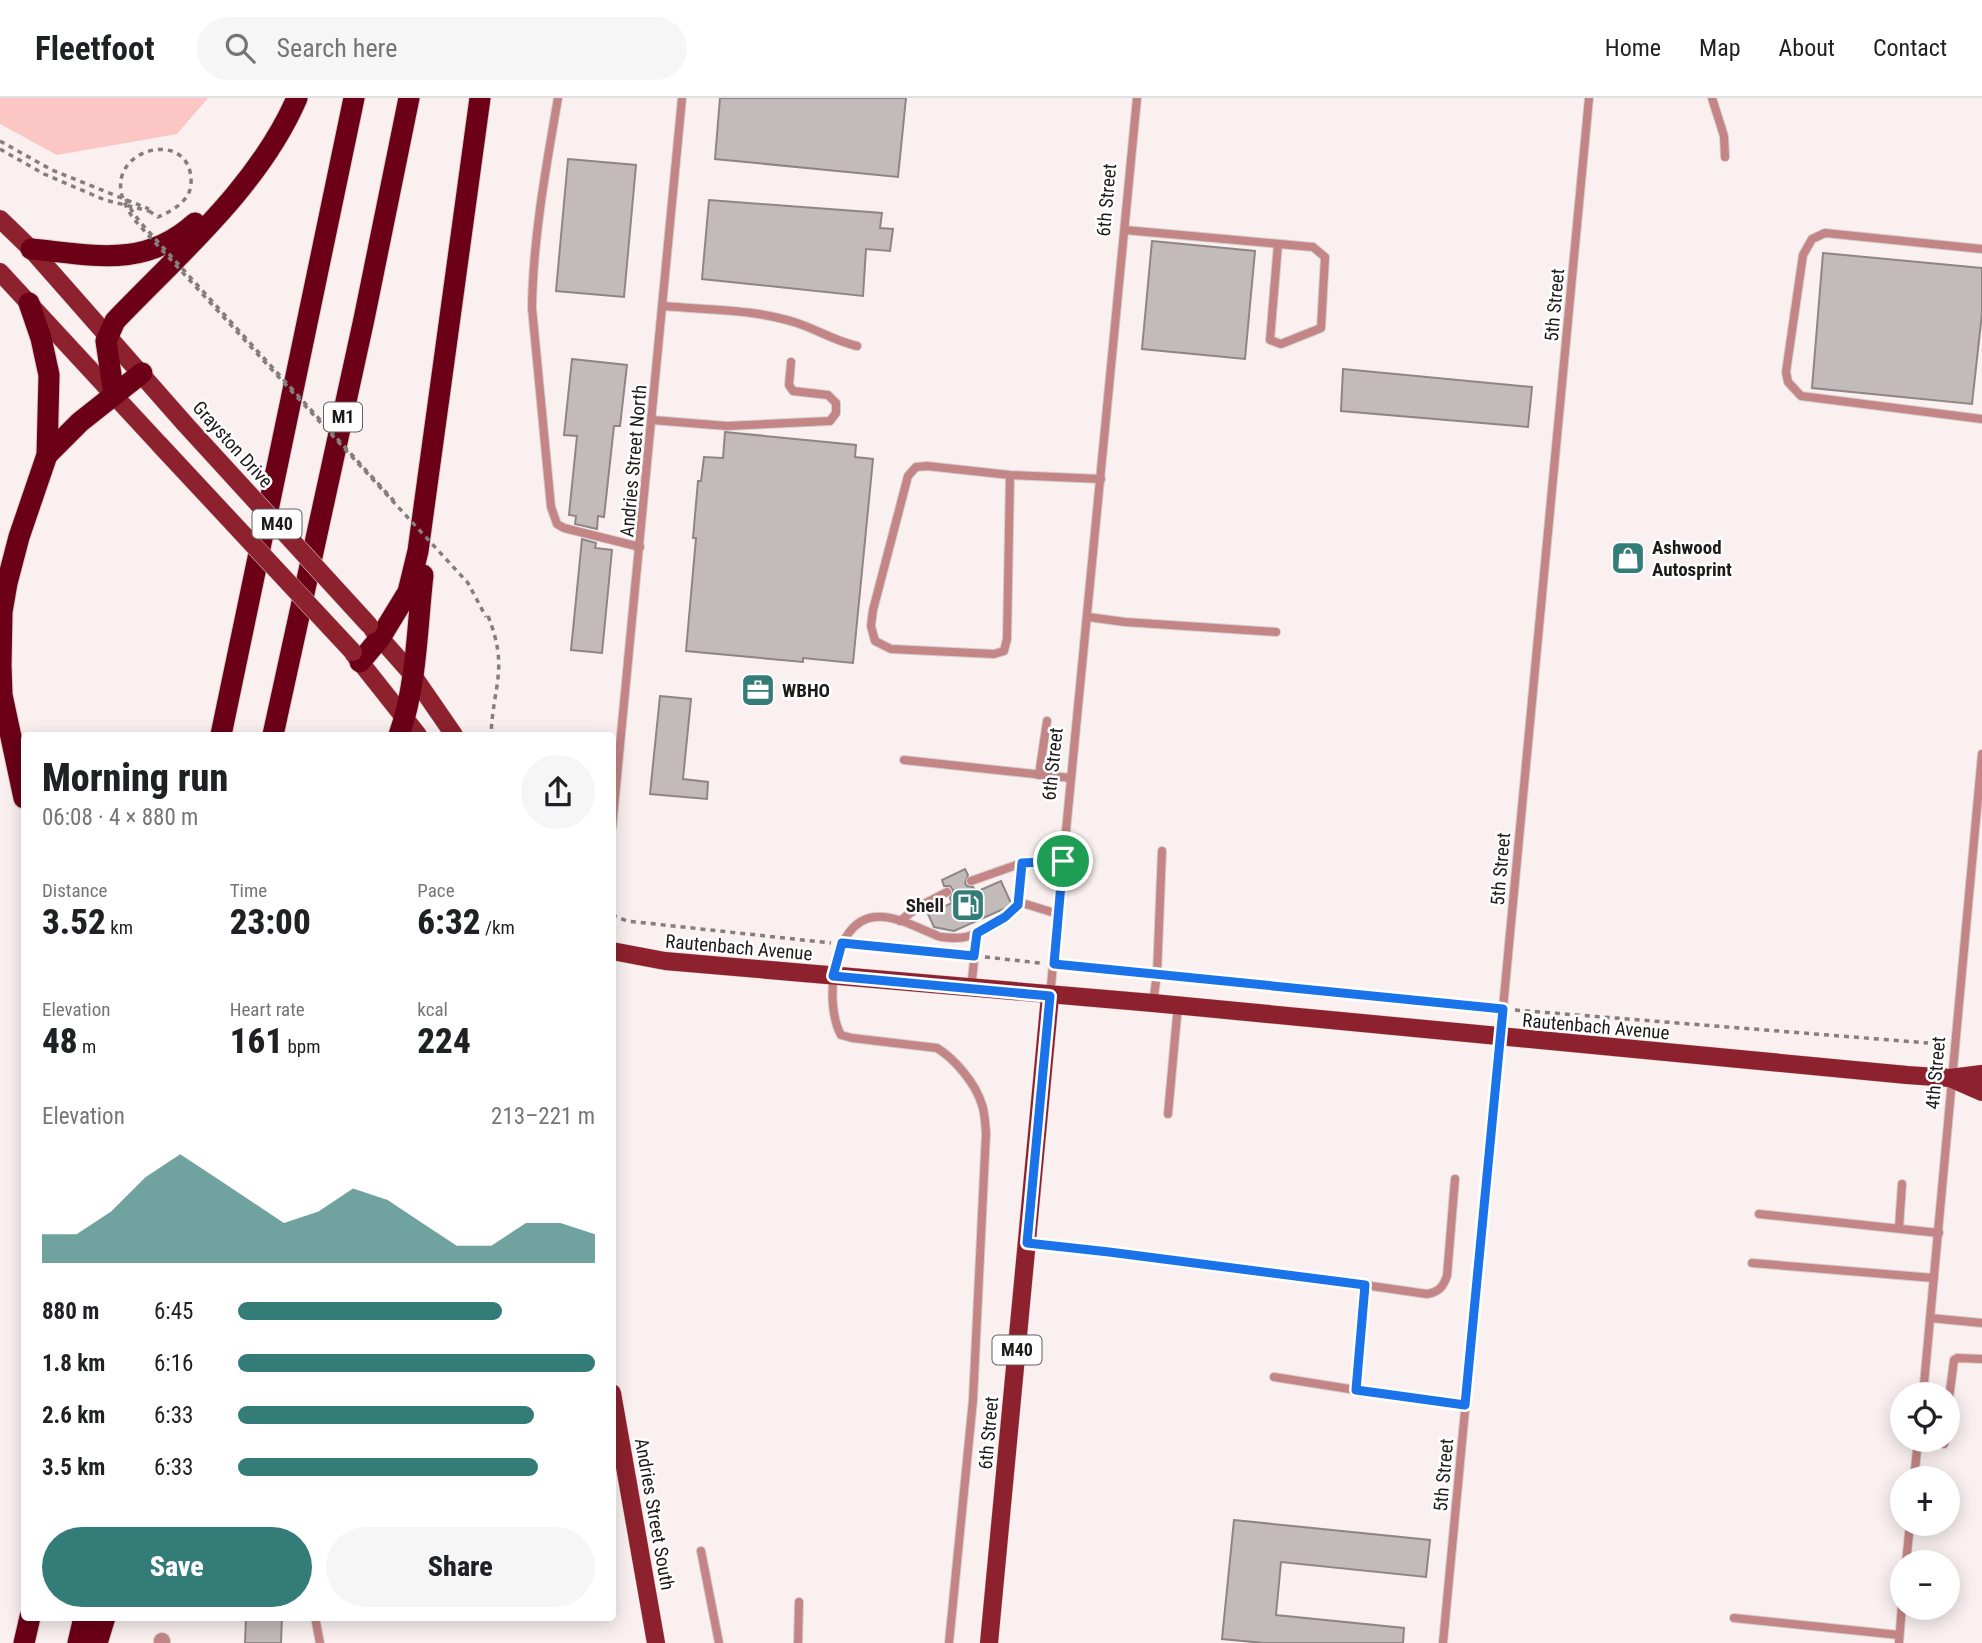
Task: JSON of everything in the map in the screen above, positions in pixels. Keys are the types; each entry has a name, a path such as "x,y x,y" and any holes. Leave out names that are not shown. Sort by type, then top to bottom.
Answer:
{"highway":[{"path":"222,732 354,98"},
{"name":"M1","path":"274,732 409,98"},
{"path":"356,657 408,592 418,551 480,98"},
{"path":"31,249 124,256 155,250 187,230 216,204 294,106"},
{"path":"114,395 106,355 108,334 115,321 240,191 294,106"},
{"path":"21,784 2,695 2,612 19,537 47,455 49,375 41,338 29,303"},
{"path":"407,730 447,350"},
{"path":"47,455 80,422 142,373"},
{"path":"24,1643 29,1621"},
{"path":"78,1643 83,1621"},
{"path":"97,1643 104,1621"}],"main road":[{"name":"Grayston Drive","path":"0,219 31,249 375,631 412,674 452,732"},
{"name":"M40","path":"0,272 356,657 407,730"},
{"name":"Rautenbach Avenue","path":"616,952 665,961 1178,1005 1501,1038 1950,1078"},
{"name":"6th Street","path":"989,1643 1050,996"},
{"path":"1950,1078 1982,1074"},
{"path":"1950,1078 1982,1092"},
{"name":"Andries Street South","path":"616,1416 656,1643"}],"lane":[{"path":"558,98 544,181 531,308 551,507 557,524 564,528 640,547"},
{"name":"Andries Street North","path":"616,788 682,98"},
{"name":"6th Street","path":"1050,996 1137,98"},
{"name":"5th Street","path":"1443,1643 1590,98"},
{"path":"1712,98 1724,136 1725,158"},
{"path":"1125,230 1313,247 1325,257 1321,328 1281,344 1270,340 1278,244"},
{"path":"1982,249 1825,233 1812,239 1803,255 1786,372 1788,382 1801,396 1982,419"},
{"path":"663,306 749,314 796,323 831,339 857,346"},
{"path":"652,420 727,426 831,421 836,413 836,402 828,395 793,391 789,385 791,362"},
{"path":"1010,475 1007,639 1004,651 994,654 891,649 875,641 871,626 873,610 908,476 916,467 1101,479"},
{"path":"1088,617 1276,632"},
{"path":"1039,775 1047,721"},
{"name":"4th Street","path":"1924,1382 1950,1078 1979,820 1982,754"},
{"path":"905,760 1071,778"},
{"path":"1153,1003 1157,974 1162,851"},
{"path":"971,881 1022,863 1063,861"},
{"path":"950,1643 973,1400 986,1133 983,1105 976,1089 945,1053 937,1048 925,1044 841,1035 835,1024 833,976 842,943 849,931 864,920 879,917 900,921 940,937 966,937 977,933 1013,911 1019,902 1022,863"},
{"path":"900,921 918,907 947,892"},
{"path":"1019,902 1058,914"},
{"path":"971,989 977,933"},
{"path":"1168,1114 1178,1005"},
{"path":"1027,1243 1435,1293 1443,1287 1447,1276 1455,1179"},
{"path":"1899,1228 1902,1184"},
{"path":"1759,1214 1938,1233"},
{"path":"1752,1263 1934,1278"},
{"path":"1356,1390 1365,1285"},
{"path":"1930,1318 1982,1323"},
{"path":"1951,1382 1954,1360 1982,1359"},
{"path":"1274,1377 1465,1405"},
{"path":"701,1551 719,1643"},
{"path":"798,1643 799,1602"},
{"path":"1734,1618 1899,1639 1901,1620"},
{"path":"316,1621 320,1643"}],"path":[{"path":"0,141 52,170 149,210 158,215 183,198 189,188 189,171 181,159 165,151 152,151 138,156 127,170 123,189 128,205 140,222 469,582 498,639 500,662 490,732"},
{"path":"0,149 44,174 105,200 149,210"},
{"path":"616,917 627,921 1503,1009 1928,1043"}],"shaded area":[{"path":"0,98 208,98 177,134 57,155 0,124"}],"building":[{"path":"720,98 906,98 898,177 715,159"},
{"path":"568,159 636,165 624,297 556,291"},
{"path":"709,200 882,213 880,228 893,229 890,251 866,249 863,296 702,279"},
{"path":"1152,241 1255,251 1245,359 1142,349"},
{"path":"1823,253 1982,268 1982,313 1972,404 1812,388"},
{"path":"572,359 627,365 620,426 614,426 604,517 598,516 597,529 575,524 576,516 569,515 577,436 564,435"},
{"path":"1343,369 1532,387 1528,427 1341,411"},
{"path":"725,432 856,445 855,457 873,459 853,663 803,658 803,662 686,651 698,481 701,481 704,457 723,458"},
{"path":"582,539 596,543 595,548 612,550 602,653 571,650"},
{"path":"660,696 691,699 683,779 708,782 707,799 650,794"},
{"path":"965,869 968,875 965,883 967,886 973,887 976,892 1001,881 1011,903 1006,908 954,931 934,927 928,914 952,903 950,898 953,890 950,886 944,886 942,880"},
{"path":"1234,1520 1430,1540 1426,1577 1281,1562 1276,1615 1404,1628 1403,1643 1264,1643 1222,1639"},
{"path":"246,1621 282,1621 281,1643 245,1643"}],"place":[{"name":"Ashwood Autosprint","path":"1628,558"},
{"name":"WBHO","path":"758,690"},
{"name":"Shell","path":"968,905"}],"route":[{"path":"1063,861 1054,964 1503,1009 1465,1405 1356,1390 1365,1285 1027,1243 1050,996 833,976 842,943 974,956 977,933 1005,917 1018,905 1022,863 1063,861"}]}
